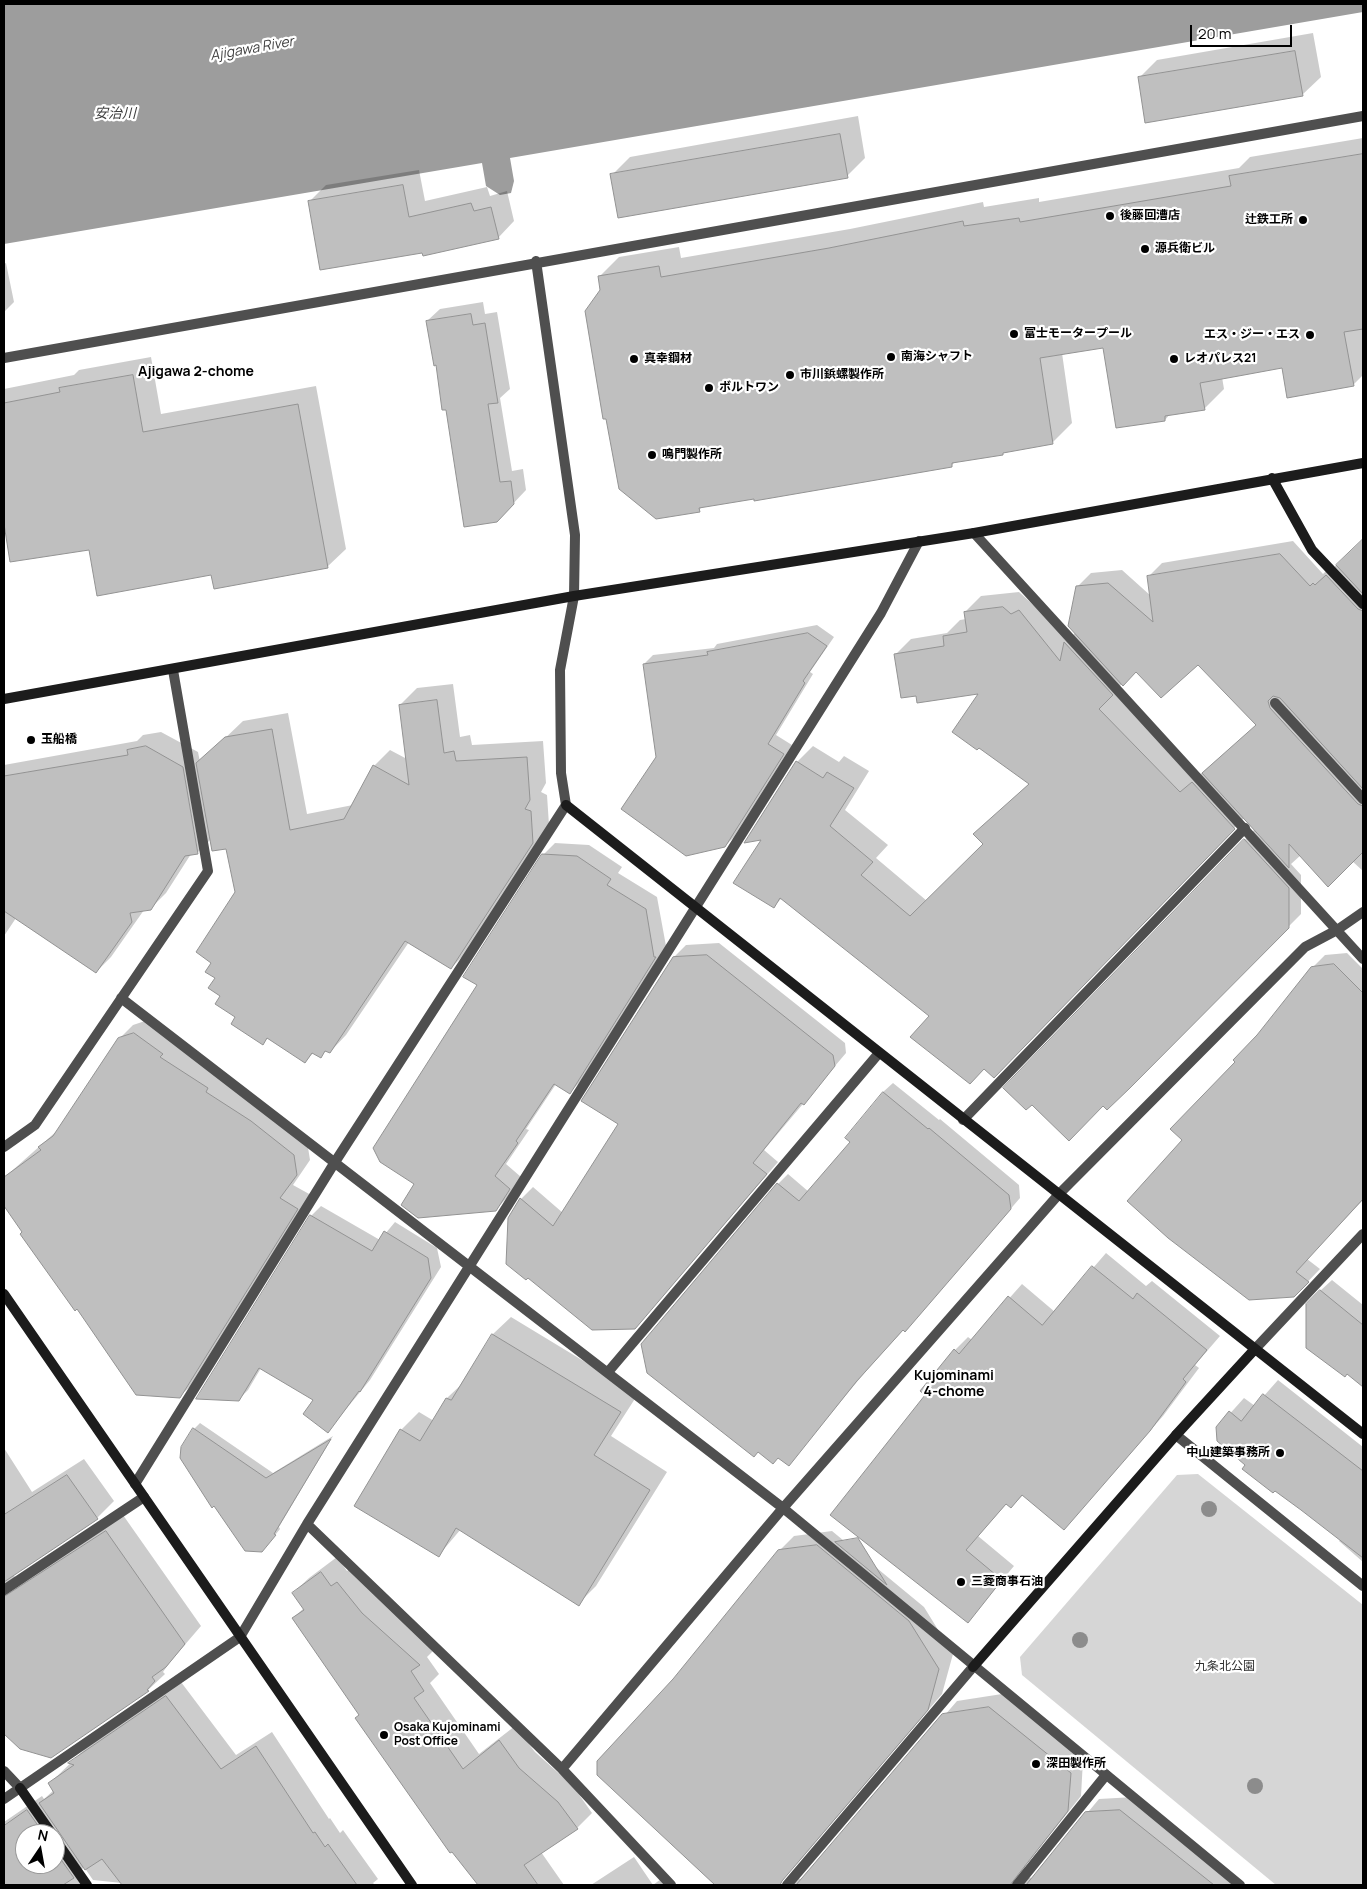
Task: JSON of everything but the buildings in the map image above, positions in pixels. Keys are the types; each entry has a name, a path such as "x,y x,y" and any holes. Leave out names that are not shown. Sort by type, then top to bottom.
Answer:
{"street":[{"path":"4,358 536,261 1363,116"},
{"path":"536,261 575,535 574,596 560,670 561,774 566,805 694,908 1363,1434"},
{"path":"4,700 574,596 974,532 1363,463"},
{"path":"1272,478 1312,550 1363,604"},
{"path":"974,532 1363,959"},
{"path":"4,1800 240,1637 307,1524 881,613 919,541"},
{"path":"4,1148 35,1125 208,870 174,670"},
{"path":"1275,703 1363,799"},
{"path":"135,1484 335,1162 566,805"},
{"path":"963,1120 1245,828"},
{"path":"562,1769 784,1508 1060,1194 1305,947 1337,930 1363,912"},
{"path":"121,998 468,1267 784,1508 1240,1885"},
{"path":"608,1372 879,1053"},
{"path":"787,1885 1176,1435 1363,1234"},
{"path":"4,1294 412,1885"},
{"path":"1176,1435 1363,1586"},
{"path":"4,1590 144,1497"},
{"path":"307,1524 562,1769 671,1885"},
{"path":"4,1771 20,1788 45,1824"},
{"path":"1017,1885 1106,1775"},
{"path":"65,1853 87,1885"}],"green space":[{"name":"九条北公園","path":"1198,1474 1363,1605 1363,1885 1276,1885 1022,1675 1020,1657 1177,1475"}],"water":[{"name":"安治川","path":"4,4 1363,4 1363,12 510,158 514,181 511,193 500,195 486,186 482,163 4,244"}],"place":[{"name":"後藤回漕店","path":"1110,216"},
{"name":"辻鉄工所","path":"1303,220"},
{"name":"源兵衛ビル","path":"1145,249"},
{"name":"富士モータープール","path":"1014,334"},
{"name":"エス・ジー・エス","path":"1310,335"},
{"name":"南海シャフト","path":"891,357"},
{"name":"真幸鋼材","path":"634,359"},
{"name":"レオパレス21","path":"1174,359"},
{"name":"市川鋲螺製作所","path":"790,375"},
{"name":"ボルトワン","path":"709,388"},
{"name":"鳴門製作所","path":"652,455"},
{"name":"玉船橋","path":"31,740"},
{"name":"中山建築事務所","path":"1280,1453"},
{"name":"三菱商事石油","path":"961,1582"},
{"name":"Osaka Kujominami Post Office","path":"384,1735"},
{"name":"深田製作所","path":"1036,1764"}],"district":[{"name":"Ajigawa 2-chome","path":"196,372"},
{"name":"Kujominami 4-chome","path":"954,1384"}],"water label":[{"name":"Ajigawa River","path":"252,49"}]}
